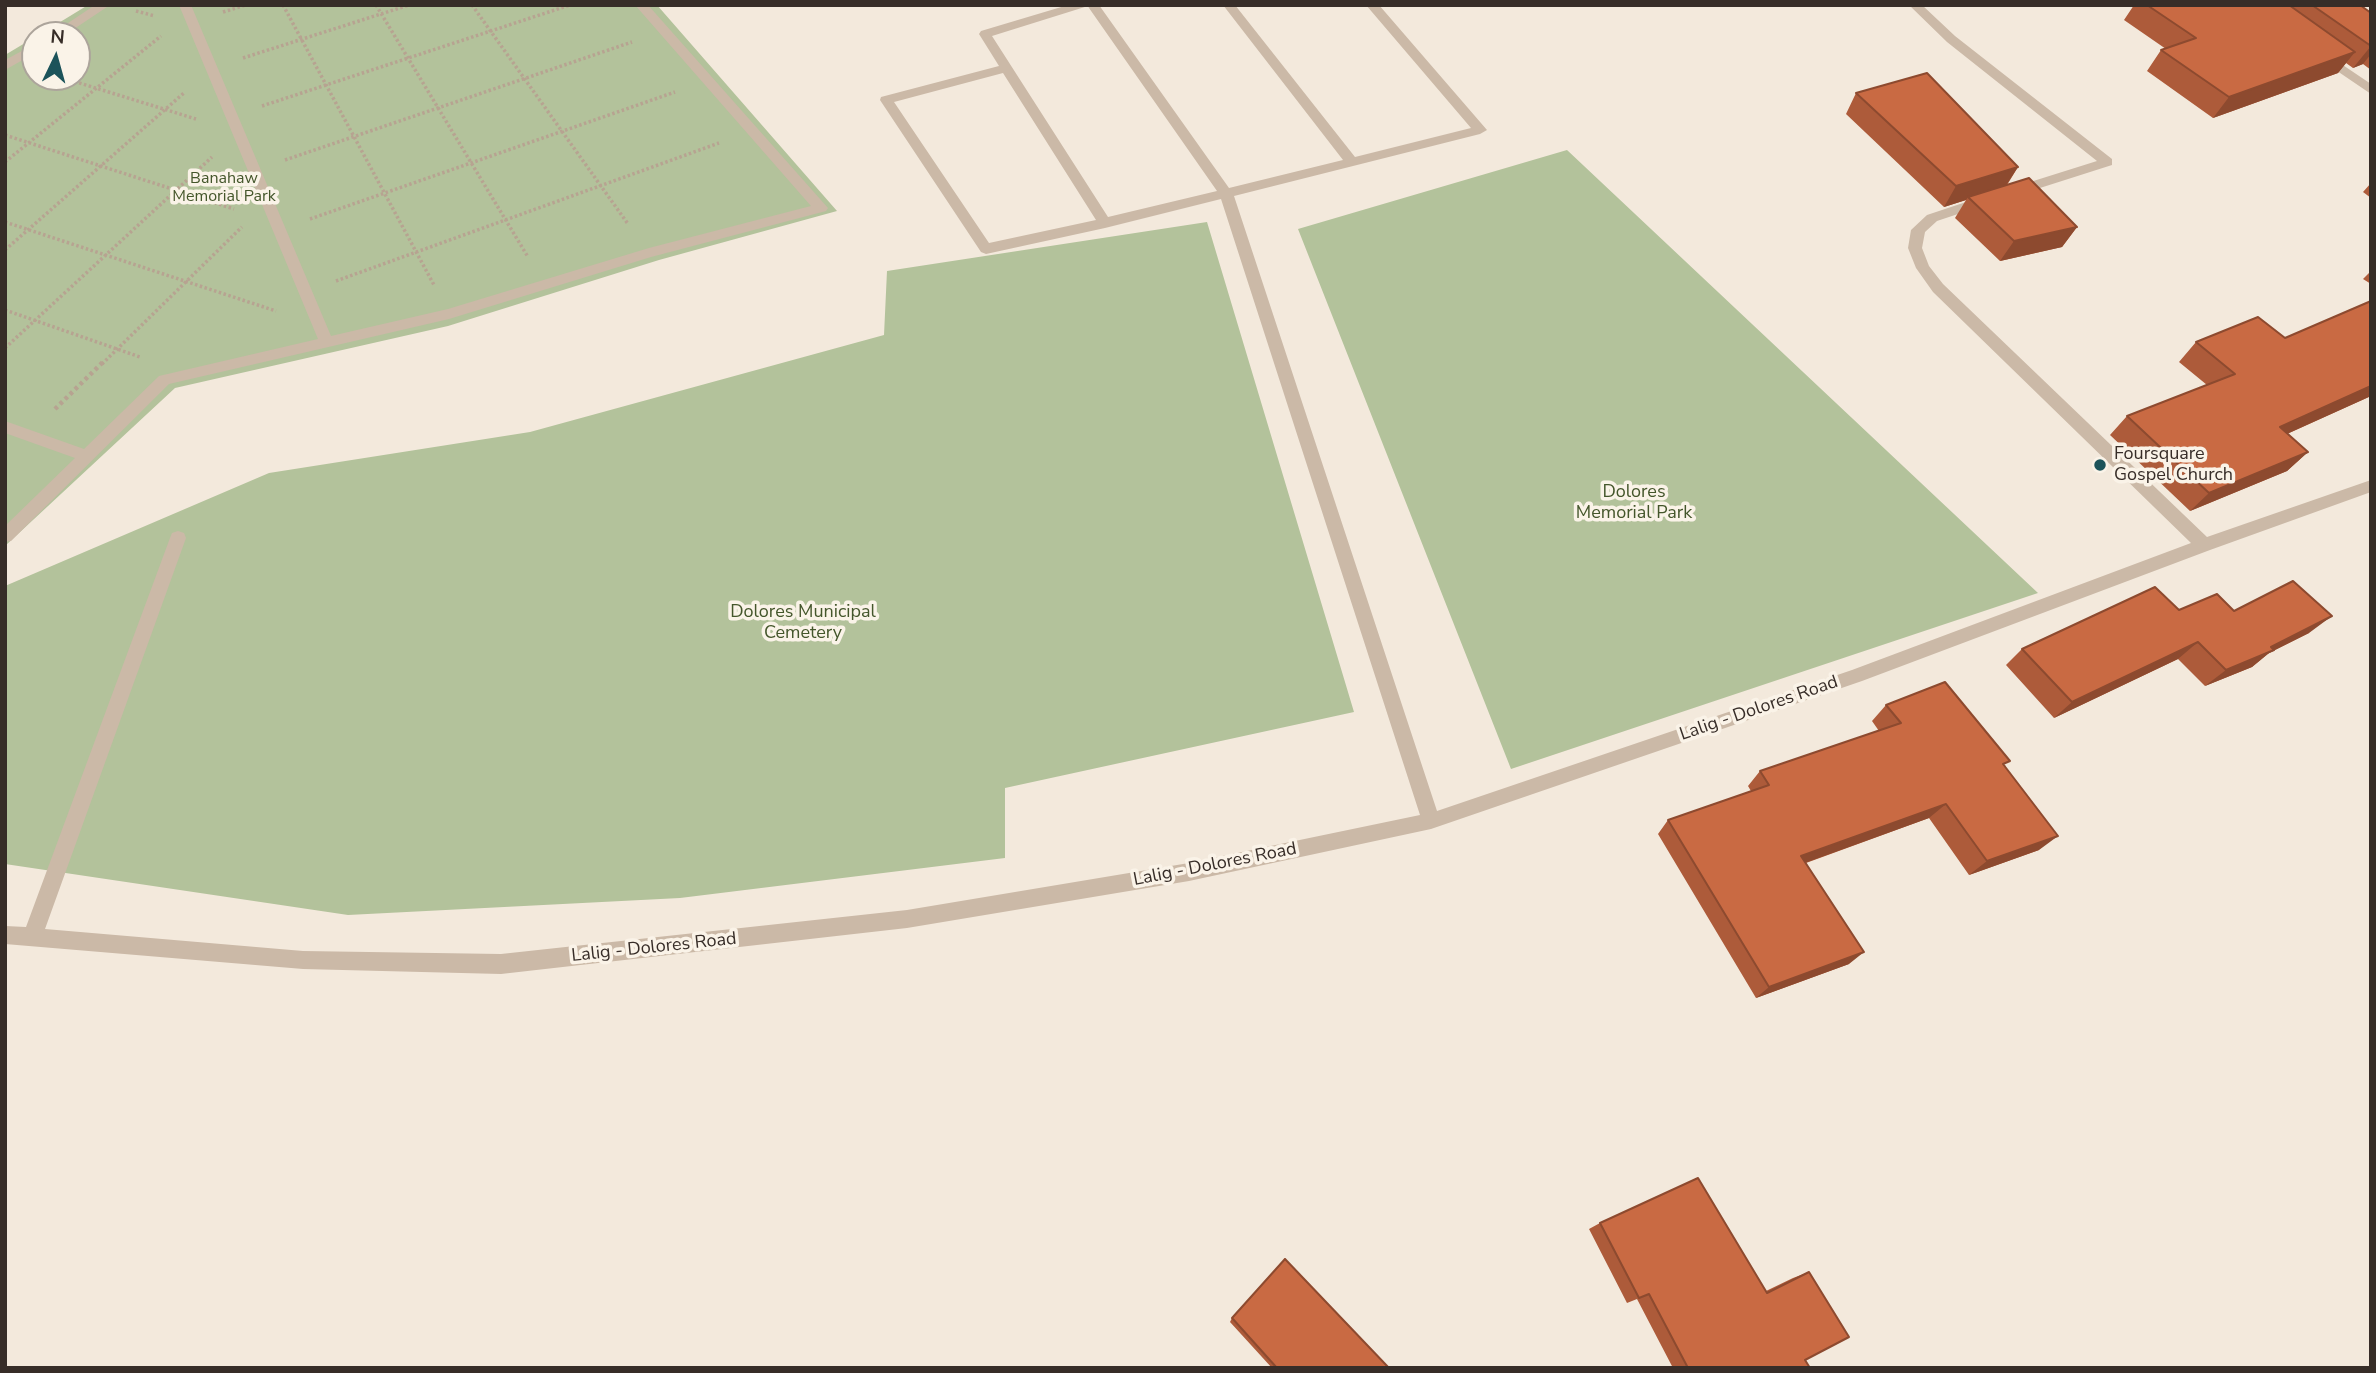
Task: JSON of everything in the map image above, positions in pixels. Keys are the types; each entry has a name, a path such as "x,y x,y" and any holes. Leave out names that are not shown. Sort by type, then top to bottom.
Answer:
{"street":[{"path":"78,21 104,5"},
{"path":"185,5 327,343"},
{"path":"5,536 164,380 449,314 649,253 821,208 640,5"},
{"path":"1082,5 985,34 1105,223"},
{"path":"1093,5 1226,193 1431,821"},
{"path":"1228,5 1352,162"},
{"path":"1007,68 886,100 986,248 1105,223 1480,130 1372,5"},
{"path":"1915,5 1951,39 2107,162 1932,218 1918,230 1915,248 1923,268 1938,288 2204,545"},
{"path":"2307,44 2371,90"},
{"path":"5,66 21,56"},
{"path":"5,428 87,456"},
{"name":"Lalig - Dolores Road","path":"5,935 303,960 501,964 908,919 1189,872 1431,821 1856,676 2204,545 2371,486"},
{"path":"32,939 178,538"}],"path":[{"path":"283,5 449,314"},
{"path":"376,5 545,285"},
{"path":"5,250 212,69 408,5"},
{"path":"472,5 649,253"},
{"path":"232,116 570,5"},
{"path":"5,162 167,30"},
{"path":"255,170 663,31"},
{"path":"279,230 707,80"},
{"path":"91,86 239,133"},
{"path":"305,292 753,131"},
{"path":"5,348 239,133"},
{"path":"5,135 254,215"},
{"path":"27,435 268,202"},
{"path":"5,222 308,322 318,322"},
{"path":"5,310 190,374"}],"green space":[{"name":"Banahaw Memorial Park","path":"88,5 657,5 837,211 659,260 448,326 175,388 5,546 5,55 21,45 21,91 91,91 91,21 62,21"},
{"name":"Dolores Memorial Park","path":"1567,150 2038,593 1511,769 1298,229"},
{"name":"Dolores Municipal Cemetery","path":"1207,222 1354,712 1005,788 1005,858 680,898 348,915 5,864 5,586 269,473 530,432 884,335 887,271"}],"building":[{"path":"2147,5 2289,5 2355,52 2229,97 2161,50 2196,38"},
{"path":"2312,5 2360,5 2371,13 2371,46"},
{"path":"1927,73 2018,167 1956,186 1856,93"},
{"path":"2029,178 2077,227 2014,241 1968,197"},
{"path":"2371,301 2371,386 2280,427 2308,452 2209,493 2127,416 2235,374 2196,342 2258,317 2285,338"},
{"path":"2293,581 2332,616 2271,647 2274,650 2226,670 2198,642 2072,702 2022,649 2155,587 2179,610 2217,594 2234,611"},
{"path":"1945,682 2010,761 2003,764 2058,836 1987,861 1946,804 1801,856 1864,952 1769,987 1668,820 1769,785 1760,771 1901,723 1886,705"},
{"path":"1698,1178 1767,1293 1809,1272 1849,1337 1805,1360 1810,1368 1688,1368 1649,1294 1639,1298 1600,1223"},
{"path":"1285,1259 1389,1368 1277,1368 1232,1318"}],"place":[{"name":"Foursquare Gospel Church","path":"2100,465"}]}
